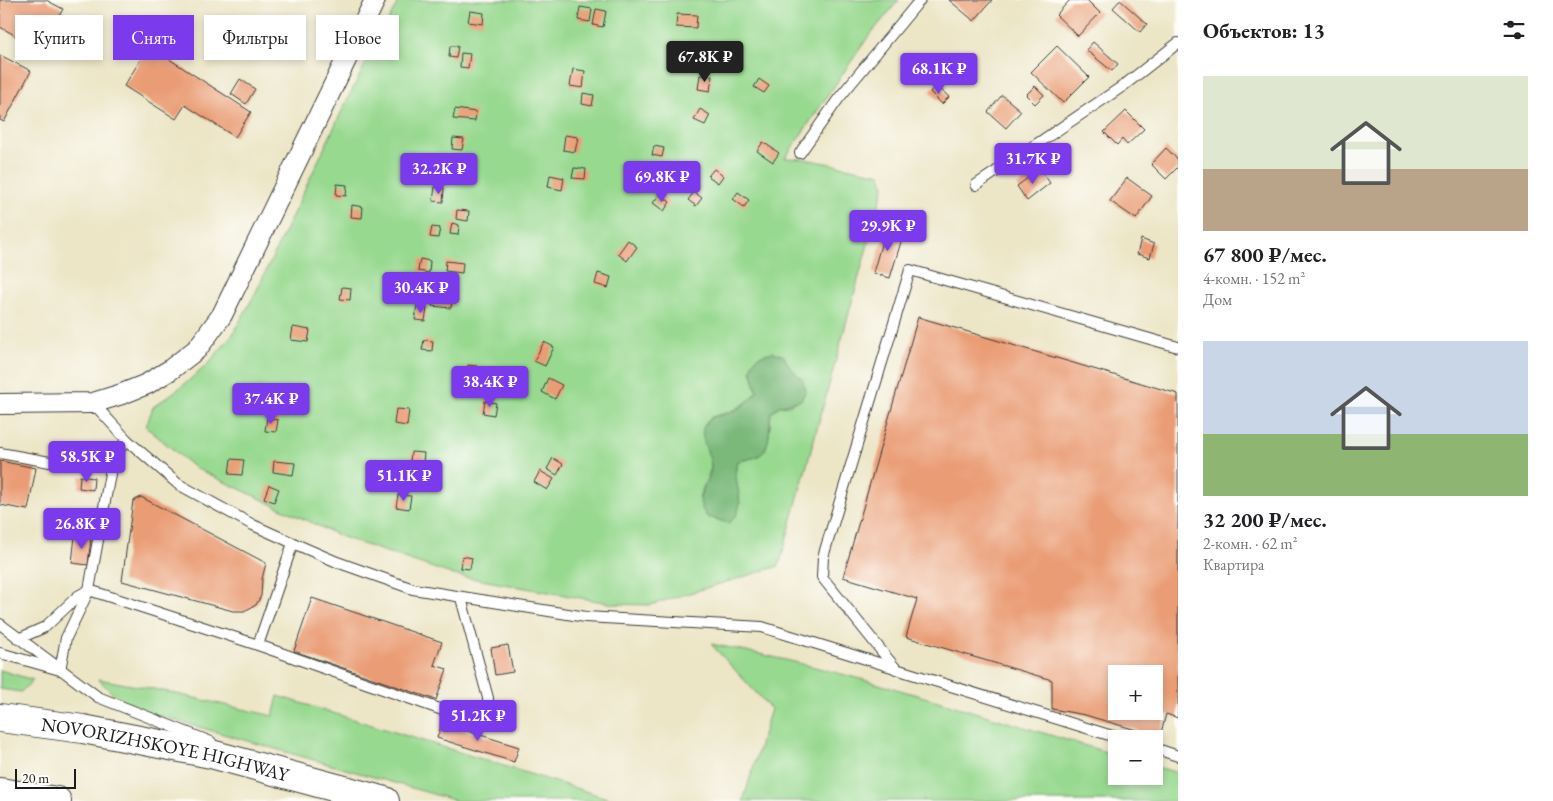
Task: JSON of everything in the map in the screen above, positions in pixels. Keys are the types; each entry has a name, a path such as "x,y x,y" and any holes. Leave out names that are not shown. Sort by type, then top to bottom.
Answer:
{"highway":[{"name":"NOVORIZHSKOYE HIGHWAY","path":"0,718 93,731 211,754 385,801"},
{"path":"0,792 57,801"}],"street":[{"path":"0,404 93,403 147,384 170,370 197,349 222,315 375,0"}],"lane":[{"path":"800,154 839,98 920,0"},
{"path":"976,185 1123,86 1178,43"},
{"path":"896,669 822,577 823,557 910,270 1178,348"},
{"path":"93,403 126,440 178,484 253,525 336,562 413,589 586,617 762,627 1108,735"},
{"path":"60,670 66,638 88,590 112,457 126,440"},
{"path":"0,453 50,462"},
{"path":"258,645 294,543"},
{"path":"18,640 45,627 78,596 88,590 258,645 468,719 480,717 488,710 488,698 461,598"},
{"path":"0,624 18,640 98,697 294,775"},
{"path":"0,653 60,670"},
{"path":"1163,751 1178,756"}],"green space":[{"path":"399,0 899,0 868,37 785,158 805,159 881,174 884,186 779,566 650,605 614,604 454,575 342,537 195,468 146,427 153,407 207,365 233,334 257,290 368,60 399,60 399,15 391,15","holes":["788,367 804,380 790,405 779,406 771,413 768,442 764,452 758,456 737,462 735,472 740,504 699,498 711,468 711,417 737,408 753,397 757,391 751,370"]},
{"path":"774,352 784,356 802,380 806,390 801,400 779,406 771,413 768,442 764,452 758,456 737,462 736,479 740,502 735,516 729,523 707,517 700,502 711,467 703,439 703,428 711,418 730,413 752,398 757,391 752,370 754,360"},
{"path":"711,644 864,680 1108,753 1108,785 1163,785 1163,769 1178,773 1178,801 743,801 771,709"},
{"path":"0,670 33,680 21,692 0,689"},
{"path":"98,679 159,690 273,716 278,696 617,801 457,801 150,713 118,699"}],"building":[{"path":"0,0 46,0 63,9 60,15 15,15 15,35 0,27"},
{"path":"949,0 992,0 974,21"},
{"path":"1070,0 1087,0 1100,13 1078,36 1056,15"},
{"path":"1120,0 1147,24 1140,32 1113,8"},
{"path":"580,7 592,9 590,22 578,20"},
{"path":"596,9 606,11 603,27 593,25"},
{"path":"470,11 484,13 483,24 468,22"},
{"path":"677,14 697,15 696,28 676,27"},
{"path":"1093,42 1118,64 1112,71 1086,50"},
{"path":"450,46 458,46 456,58 449,57"},
{"path":"1057,46 1089,77 1063,103 1031,72"},
{"path":"714,52 731,54 729,65 713,63"},
{"path":"461,53 470,54 468,68 460,67"},
{"path":"0,55 31,71 4,122 0,120"},
{"path":"140,60 171,60 251,112 235,137 185,105 176,119 124,86"},
{"path":"573,69 585,71 583,88 570,86"},
{"path":"700,75 712,76 710,91 698,89"},
{"path":"240,79 255,89 246,104 231,94"},
{"path":"759,79 769,86 764,93 754,87"},
{"path":"936,85 949,97 942,104 930,92"},
{"path":"1035,86 1044,95 1035,104 1026,95"},
{"path":"583,93 594,95 592,106 582,104"},
{"path":"1002,95 1021,111 1006,128 988,112"},
{"path":"455,109 476,112 475,121 453,119"},
{"path":"700,109 710,115 705,125 694,120"},
{"path":"1126,111 1144,129 1127,145 1122,139 1117,145 1104,132"},
{"path":"565,135 578,137 575,152 563,150"},
{"path":"453,138 464,139 462,150 452,149"},
{"path":"763,142 779,153 773,162 757,151"},
{"path":"654,146 664,148 662,157 652,155"},
{"path":"1166,148 1178,160 1178,167 1166,179 1151,164"},
{"path":"454,154 464,155 463,167 452,166"},
{"path":"574,168 586,169 585,179 572,178"},
{"path":"714,169 723,176 718,183 708,176"},
{"path":"1040,169 1050,183 1027,201 1017,186"},
{"path":"550,175 564,178 562,190 548,187"},
{"path":"1127,178 1152,196 1136,219 1110,201"},
{"path":"337,184 347,185 346,196 336,195"},
{"path":"435,187 444,188 443,202 433,201"},
{"path":"694,192 702,198 696,206 688,200"},
{"path":"738,192 749,200 744,207 733,199"},
{"path":"660,194 670,202 664,211 653,203"},
{"path":"352,205 363,207 362,218 351,217"},
{"path":"457,210 469,211 468,221 456,219"},
{"path":"452,223 459,225 458,235 450,234"},
{"path":"432,227 440,228 438,238 430,237"},
{"path":"886,227 904,232 890,278 873,273"},
{"path":"1141,239 1154,244 1150,258 1137,254"},
{"path":"628,240 637,247 627,261 618,254"},
{"path":"420,259 430,261 429,273 418,271"},
{"path":"446,261 463,263 462,273 445,271"},
{"path":"598,273 611,277 608,288 595,284"},
{"path":"342,287 351,288 350,300 340,299"},
{"path":"433,298 452,300 451,308 432,306"},
{"path":"417,306 427,308 425,321 415,320"},
{"path":"918,317 1178,394 1178,718 1166,714 1162,730 1136,730 1085,715 1052,709 1052,680 906,637 917,599 843,577"},
{"path":"293,327 310,330 308,342 291,340"},
{"path":"424,340 433,341 432,351 422,350"},
{"path":"544,342 554,347 545,366 534,361"},
{"path":"468,365 477,366 476,376 467,375"},
{"path":"548,378 562,385 555,399 542,392"},
{"path":"462,380 471,381 470,392 461,391"},
{"path":"270,391 281,392 280,401 269,399"},
{"path":"485,401 496,403 494,415 483,413"},
{"path":"396,409 409,410 407,426 394,424"},
{"path":"267,418 278,420 276,432 265,431"},
{"path":"411,452 424,453 423,463 410,461"},
{"path":"553,458 563,464 557,475 547,469"},
{"path":"231,459 244,460 242,475 229,474"},
{"path":"0,461 36,468 28,510 0,505"},
{"path":"274,461 295,463 293,475 273,472"},
{"path":"540,471 554,479 547,490 534,482"},
{"path":"370,473 388,475 386,487 368,485"},
{"path":"80,476 94,478 93,490 79,488"},
{"path":"269,485 279,489 274,502 264,498"},
{"path":"398,495 411,496 409,509 396,507"},
{"path":"141,497 266,563 262,579 261,596 256,605 244,611 233,611 122,581 133,501"},
{"path":"75,536 91,538 88,565 72,563"},
{"path":"462,556 472,558 470,569 460,568"},
{"path":"312,598 442,642 434,665 447,669 436,700 294,651"},
{"path":"508,645 513,672 495,675 491,648"},
{"path":"442,723 519,747 514,762 437,738"}]}
